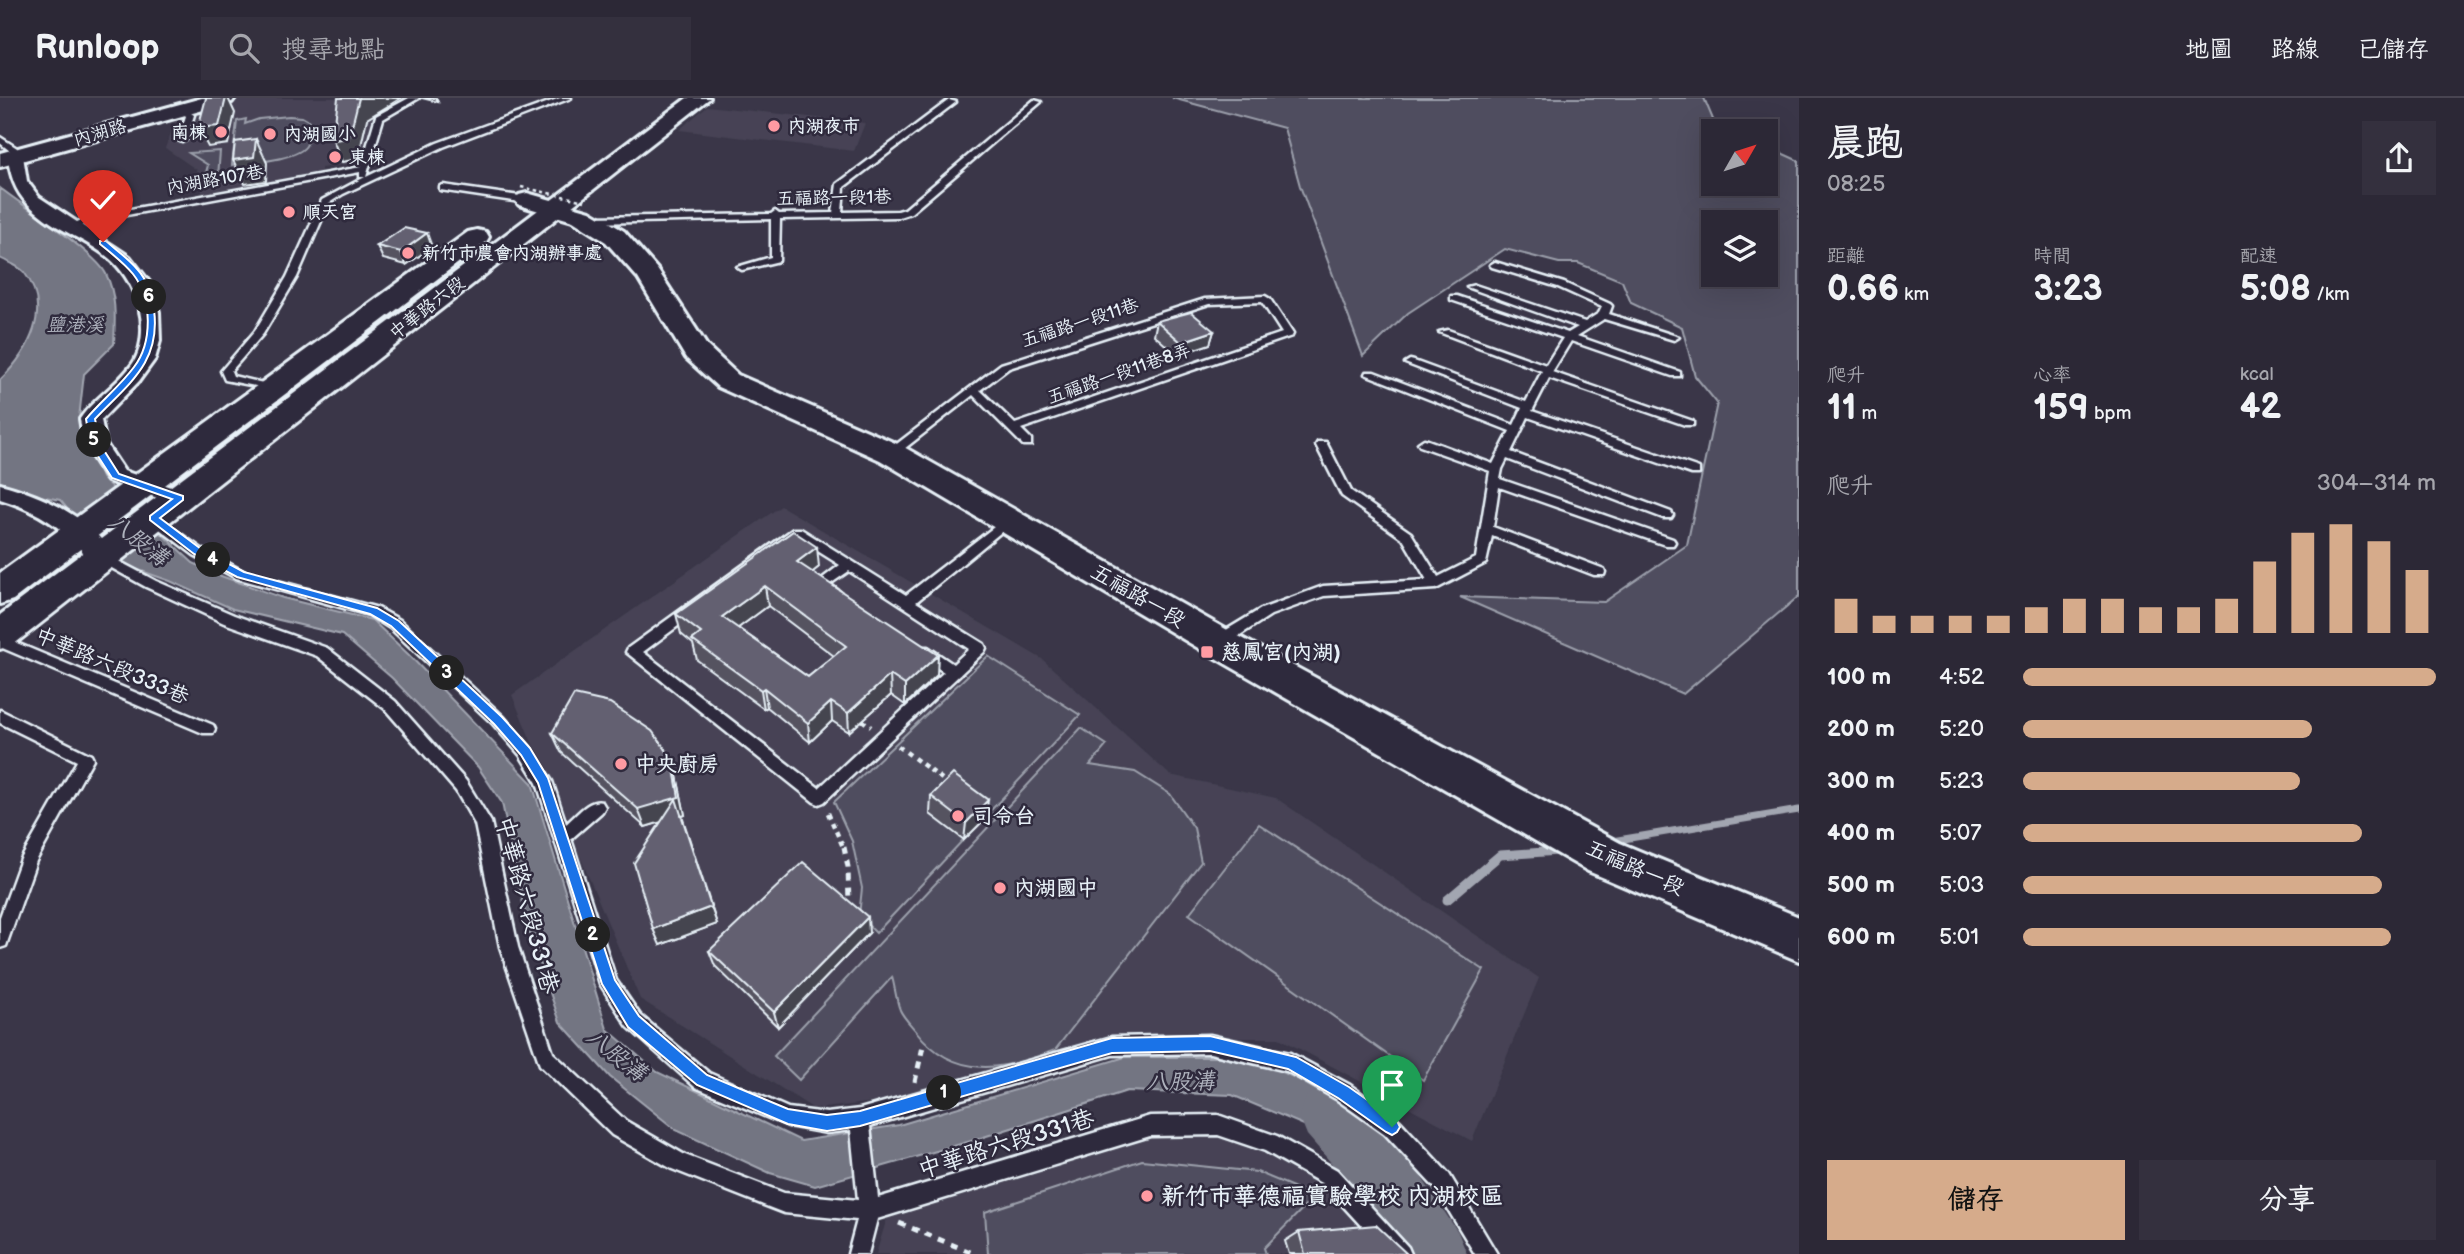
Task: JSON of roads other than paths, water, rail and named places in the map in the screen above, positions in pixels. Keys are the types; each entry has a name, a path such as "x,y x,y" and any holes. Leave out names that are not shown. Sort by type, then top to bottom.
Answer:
{"main road":[{"name":"內湖路","path":"8,158 225,98"},
{"path":"603,145 668,98"},
{"name":"中華路六段","path":"92,545 142,486 272,388 555,200 700,98"},
{"name":"中華路六段","path":"92,545 167,508 555,200"},
{"name":"五福路一段","path":"555,200 612,235 648,273 695,352 707,366 728,381 891,453 1218,642 1604,857 1799,939"},
{"path":"0,591 92,545"},
{"path":"0,635 92,545"}],"street":[{"path":"8,158 23,192 46,211 103,242 119,254 136,273 148,295 152,321 149,351 136,370 90,419 95,444 116,476 142,486 167,508"},
{"path":"0,491 47,507 92,545"}],"lane":[{"path":"361,182 379,118 415,98"},
{"path":"272,388 229,378 226,371 259,332 292,277 325,202 440,145 567,98"},
{"path":"837,215 840,186 952,102"},
{"name":"五福路一段1巷","path":"443,188 555,200 775,214 886,215 908,211 1037,102"},
{"path":"182,140 190,115 183,110"},
{"path":"0,139 14,150 8,158"},
{"name":"內湖路107巷","path":"71,226 92,219 365,169"},
{"path":"743,267 776,259 775,214"},
{"path":"1218,642 1266,612 1323,591 1436,584 1482,559 1495,475 1503,453 1547,371 1569,337 1603,315 1607,306 1561,285 1495,265"},
{"path":"1472,287 1586,326"},
{"path":"1454,298 1676,374"},
{"name":"五福路一段11巷","path":"891,453 1005,366 1208,301 1265,299 1288,334"},
{"path":"1603,315 1674,337"},
{"path":"1444,332 1689,423"},
{"name":"五福路一段11巷8弄","path":"1013,428 1288,334"},
{"path":"1410,363 1695,471"},
{"path":"1370,374 1515,429"},
{"path":"974,389 1027,442"},
{"path":"1424,443 1495,475 1669,542"},
{"path":"1322,445 1346,493 1407,536 1436,584"},
{"path":"1503,453 1667,515"},
{"path":"167,508 198,552 241,575 373,611 395,624 498,720 525,751 544,781 609,984 634,1021 702,1080 788,1117 827,1123 860,1119 911,1102 1112,1046 1210,1044 1290,1062 1343,1092 1392,1127 1442,1181 1487,1254"},
{"path":"908,602 1007,520"},
{"path":"1487,529 1600,572"},
{"path":"797,532 908,602 979,648 819,797 633,652 797,532"},
{"name":"中華路六段331巷","path":"92,545 152,584 218,614 322,652 390,705 461,786 484,822 509,947 546,1059 619,1128 679,1162 784,1203 869,1211 1150,1126 1218,1125 1270,1143 1331,1177 1401,1254"},
{"path":"843,599 821,584 849,565"},
{"name":"中華路六段333巷","path":"0,641 208,729"},
{"path":"910,643 954,672"},
{"path":"0,716 86,759 29,859 0,940"},
{"path":"562,837 597,807"},
{"path":"858,1254 869,1211 860,1119"}],"water":[{"name":"鹽港溪","path":"0,188 88,254 110,282 114,308 114,344 84,374 79,418 102,478 193,563 283,598 372,620 532,783 607,1029 657,1072 801,1141 899,1125 1125,1057 1219,1057 1276,1069 1319,1089 1340,1109 1365,1157 1311,1128 1232,1095 1127,1091 971,1141 815,1186 770,1173 676,1130 610,1077 560,1022 528,928 502,803 478,767 392,678 342,635 233,609 170,581 110,560 60,500 0,488 0,380 11,369 28,343 37,315 37,301 24,272 0,258"}],"waterway":[{"path":"1606,842 1799,810"},
{"path":"1447,900 1500,855 1558,851"},
{"name":"八股溝","path":"1327,1115 1399,1196 1436,1254"}],"place":[{"name":"內湖夜市","path":"774,126"},
{"name":"南棟","path":"221,132"},
{"name":"內湖國小","path":"270,134"},
{"name":"東棟","path":"335,157"},
{"name":"順天宮","path":"289,212"},
{"name":"新竹市農會內湖辦事處","path":"408,253"},
{"name":"慈鳳宮(內湖)","path":"1207,652"},
{"name":"中央廚房","path":"621,764"},
{"name":"司令台","path":"958,816"},
{"name":"內湖國中","path":"1000,888"},
{"name":"新竹市華德福實驗學校 内湖校區","path":"1147,1196"}]}
